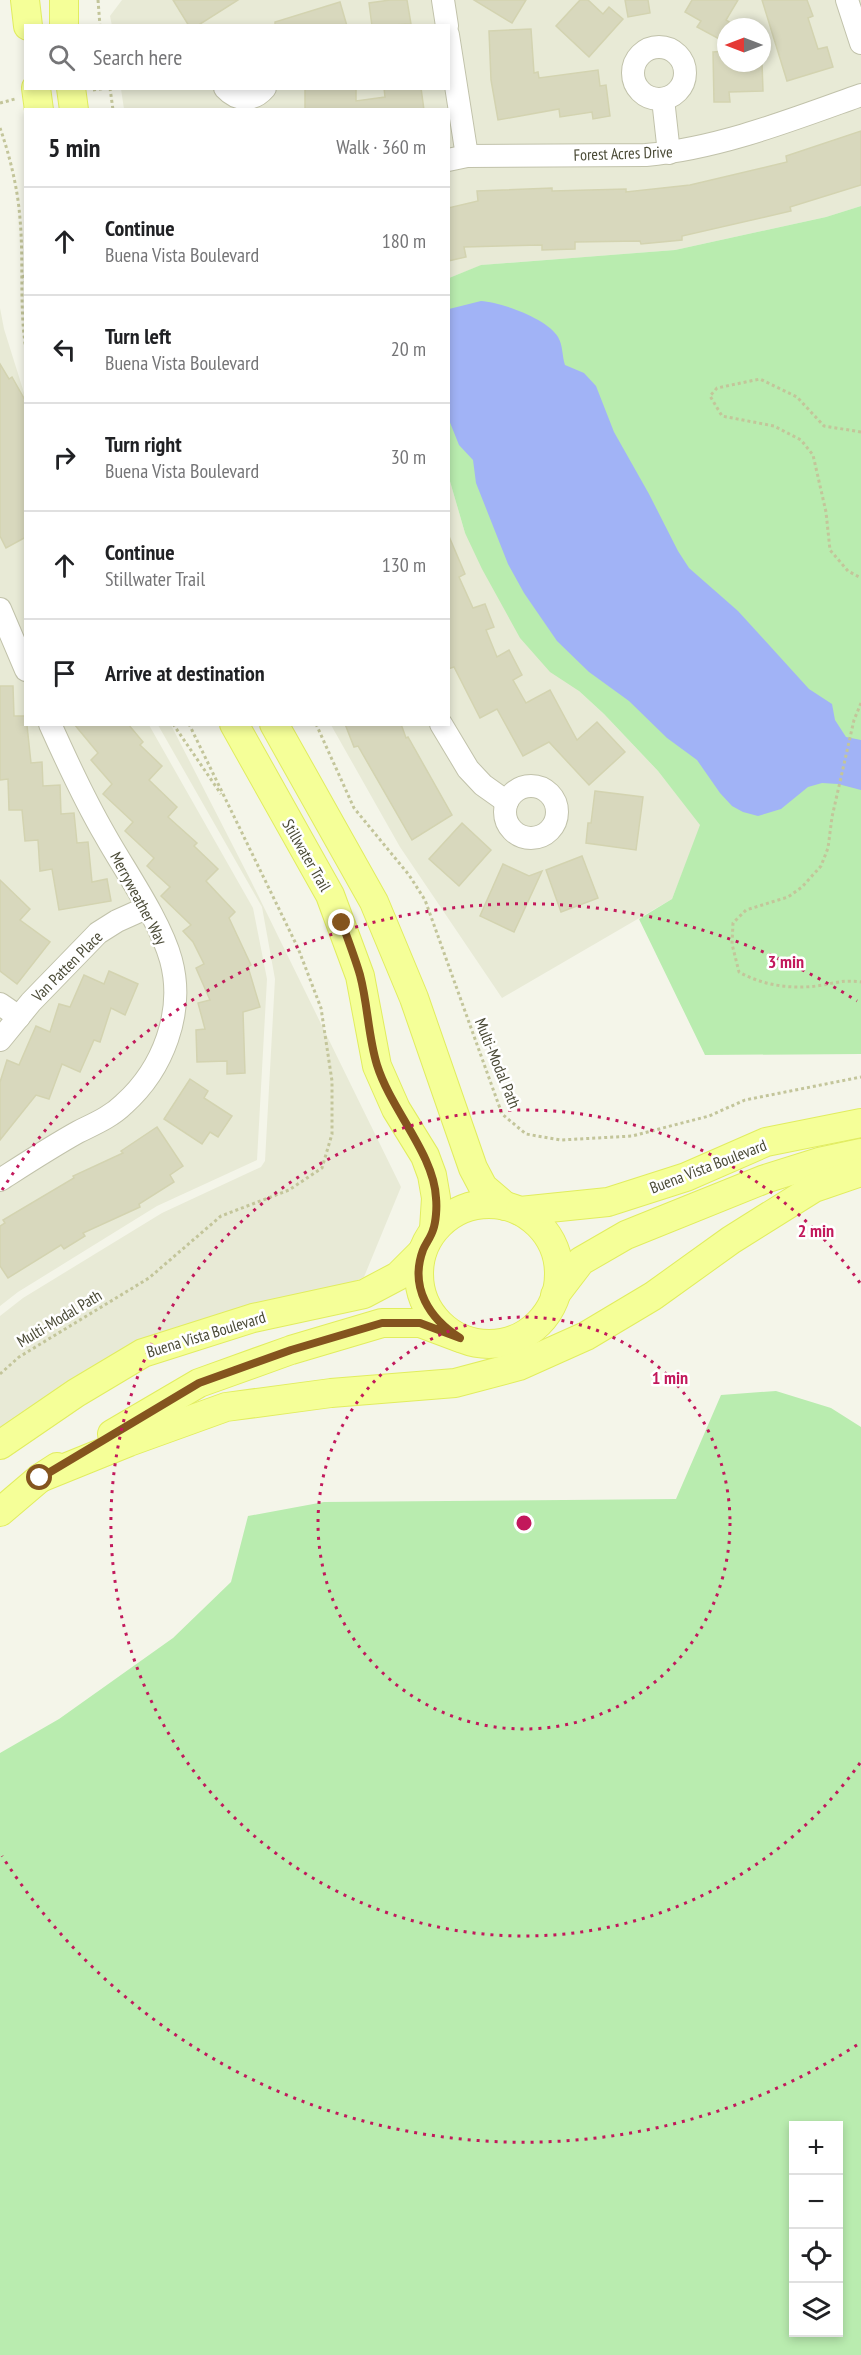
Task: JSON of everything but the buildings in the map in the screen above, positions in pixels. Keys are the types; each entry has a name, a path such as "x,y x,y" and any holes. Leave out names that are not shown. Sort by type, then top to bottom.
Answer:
{"main road":[{"path":"25,0 28,24"},
{"path":"64,0 64,24"},
{"path":"36,90 39,108"},
{"path":"71,90 74,108"},
{"name":"Stillwater Trail","path":"235,726 330,896 342,923 360,976 377,1066 396,1109 424,1156 432,1175 436,1198 428,1241"},
{"name":"Stillwater Trail","path":"275,726 374,902 414,998 473,1168 483,1187 513,1208"},
{"name":"Buena Vista Boulevard","path":"0,1445 76,1393 143,1353 253,1318 364,1294 399,1276 451,1215 470,1206 490,1204 513,1208 608,1202 686,1177 766,1142 861,1123"},
{"name":"Buena Vista Boulevard","path":"555,1295 581,1261 626,1235 765,1179 819,1162 861,1153"},
{"path":"40,1478 129,1442 226,1407 331,1393 454,1383 519,1366 605,1325 653,1296 731,1240 814,1188 861,1172"},
{"name":"Buena Vista Boulevard","path":"0,1512 40,1478 199,1383 291,1350 382,1323 420,1323 481,1344 503,1343 523,1335 540,1322 552,1304 558,1283 558,1262 551,1241 538,1223 513,1208"},
{"name":"Buena Vista Boulevard","path":"428,1241 418,1273 421,1293 429,1312 443,1327 460,1338"}],"street":[{"path":"443,0 447,24"},
{"path":"847,0 861,43"},
{"path":"450,60 458,158"},
{"path":"235,99 251,98 263,90"},
{"name":"Forest Acres Drive","path":"458,158 669,153 706,146 861,95"},
{"path":"663,99 669,153"},
{"path":"0,609 24,665"},
{"name":"Merryweather Way","path":"0,1180 122,1106 142,1088 168,1037 172,1021 175,989 171,960 160,932 94,817 51,726"},
{"path":"442,726 468,769 483,785 507,802"},
{"name":"Van Patten Place","path":"0,1040 98,933 117,921 147,908"},
{"path":"0,1004 19,1017"}],"path":[{"path":"98,0 100,24"},
{"path":"110,90 113,108"},
{"path":"0,128 6,146 20,219 21,308 24,333"},
{"path":"21,270 24,278"},
{"path":"861,432 824,426 797,397 760,379 717,388 710,396 722,416 774,426 801,440 813,455 826,512 830,550 848,571 861,578"},
{"path":"861,703 836,797 828,848 821,866 802,887 788,897 746,910 733,923 732,944 739,972 775,986 822,985 842,980 861,982"},
{"name":"Multi-Modal Path","path":"174,726 227,803"},
{"name":"Multi-Modal Path","path":"0,1374 19,1357 149,1278 221,1216 289,1190 322,1168 332,1134 332,1081 321,1008 298,948 190,726"},
{"name":"Multi-Modal Path","path":"317,726 354,808 409,875 425,900 502,1114 526,1134 561,1140 632,1136 709,1116 745,1100 861,1077"}],"shaded area":[{"path":"122,0 861,0 861,206 826,217 675,250 482,265 450,278 450,108 124,108 121,90 450,90 450,24 112,24 110,16"},
{"path":"0,308 4,329 24,393 24,726 150,726 253,908 267,979 257,1160 157,1206 18,1292 0,1306"},
{"path":"450,481 465,533 579,691 658,771 701,825 672,899 502,998 400,847 332,726 450,726"},
{"path":"159,726 172,726 251,881 401,1187 364,1277 330,1293 250,1310 0,1434 0,1316 23,1298 162,1213 261,1167 265,1161 275,979 262,907"}],"green space":[{"path":"861,206 861,1054 705,1055 639,919 672,899 700,825 658,771 604,714 579,691 550,672 520,638 465,533 450,481 450,278 481,265 675,250 826,217"},
{"path":"776,1391 831,1408 861,1427 861,2355 0,2355 0,1753 59,1719 173,1638 231,1582 248,1516 324,1502 676,1499 721,1395"}],"water":[{"path":"481,301 490,302 535,318 553,330 561,343 565,365 584,373 596,386 614,432 689,568 738,611 809,689 832,704 835,720 846,737 861,740 861,790 838,784 822,783 808,787 781,809 758,816 743,812 732,806 720,793 697,760 667,738 629,701 589,672 557,641 524,593 508,564 476,483 473,460 459,445 450,422 450,309"}],"route":[{"path":"40,1478 199,1383 291,1350 382,1323 420,1323 460,1338 443,1327 429,1312 421,1293 418,1273 422,1252 434,1229 436,1198 432,1175 424,1156 396,1109 377,1066 360,976 342,923"}]}
